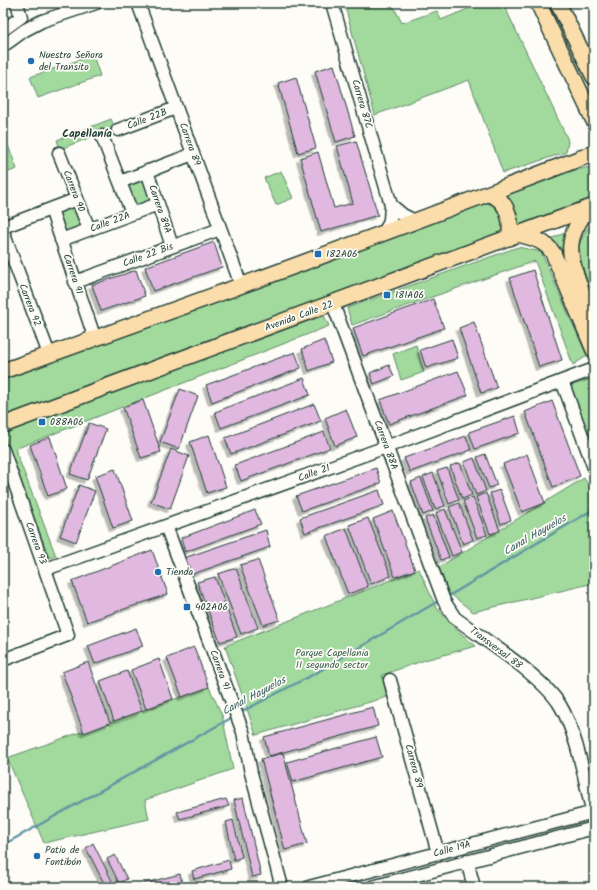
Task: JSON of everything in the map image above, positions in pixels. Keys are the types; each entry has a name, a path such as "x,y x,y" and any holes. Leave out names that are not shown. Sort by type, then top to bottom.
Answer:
{"main road":[{"path":"538,3 594,121"},
{"path":"558,3 594,77"},
{"path":"3,371 95,339 386,232 594,153"},
{"path":"488,194 499,199 508,211 511,229 514,236 542,241 553,253 594,350"},
{"path":"591,207 576,227 571,240 570,254 575,273 594,324"},
{"name":"Avenida Calle 22","path":"3,425 333,304 591,207"}],"street":[{"path":"3,30 20,17 17,3"},
{"path":"3,46 25,30 42,21 96,3"},
{"name":"Carrera 89","path":"138,3 241,285"},
{"name":"Carrera 87C","path":"332,3 391,205 390,220 386,232"},
{"name":"Calle 22B","path":"118,130 176,108"},
{"path":"102,136 132,214"},
{"name":"Carrera 90","path":"60,153 89,229"},
{"path":"120,182 193,154"},
{"name":"Carrera 89A","path":"147,171 172,246"},
{"path":"3,227 77,199"},
{"name":"Calle 22A","path":"61,240 158,204"},
{"path":"391,205 403,215 415,221"},
{"name":"Carrera 91","path":"51,209 95,339"},
{"name":"Calle 22 Bis","path":"75,282 220,229"},
{"name":"Carrera 92","path":"3,232 49,354"},
{"name":"Carrera 88A","path":"333,304 438,586"},
{"path":"581,374 593,357 594,350"},
{"name":"Calle 21","path":"46,568 386,447 594,368"},
{"path":"562,381 594,468"},
{"name":"Carrera 93","path":"3,450 46,568 68,636 3,660"},
{"name":"Carrera 91","path":"166,526 239,721 282,887"},
{"name":"Transversal 88","path":"438,586 444,601 455,618 539,681 553,695 560,705 570,726 594,814"},
{"name":"Carrera 89","path":"390,680 438,853"},
{"name":"Calle 19A","path":"309,887 594,814"},
{"name":"Calle 19A","path":"372,887 594,828"},
{"path":"467,861 474,887"}],"green space":[{"path":"344,3 392,3 402,23 437,11 441,20 482,3 503,3 567,138 568,142 566,152 503,173 469,80 375,115"},
{"path":"93,55 100,76 38,98 30,77"},
{"path":"111,119 115,128 60,149 57,140"},
{"path":"6,140 17,169 3,174 3,142"},
{"path":"594,166 594,198 515,229 514,206 504,193 562,173"},
{"path":"281,171 293,198 276,205 264,178"},
{"path":"147,173 156,203 132,212 122,183"},
{"path":"489,199 501,212 506,232 209,340 80,390 3,416 3,377"},
{"path":"75,203 86,228 63,237 53,211"},
{"path":"594,221 594,311 576,250 586,230"},
{"path":"567,232 563,254 565,265 548,240"},
{"path":"518,247 541,252 587,356 573,365 535,261 352,325 347,308"},
{"path":"323,313 329,326 15,449 56,556 49,558 3,432"},
{"path":"416,345 424,372 401,380 393,354"},
{"path":"594,378 594,453 570,386"},
{"path":"584,478 594,494 594,583 473,612 448,592 439,567"},
{"name":"Parque Capellania II segundo sector","path":"419,569 436,607 457,630 476,646 425,660 382,675 387,697 256,735 225,646"},
{"path":"209,687 222,715 233,769 145,800 149,819 44,843 7,758"}],"building":[{"path":"334,65 355,136 336,142 315,71"},
{"path":"296,77 316,148 298,153 278,83"},
{"path":"356,141 378,215 321,232 300,158 318,152 334,208 353,203 337,146"},
{"path":"214,242 222,267 153,291 145,267"},
{"path":"136,270 145,296 101,311 92,285"},
{"path":"533,270 562,360 539,367 510,278"},
{"path":"433,299 444,328 363,356 353,328"},
{"path":"474,322 497,388 481,393 459,328"},
{"path":"452,339 458,358 426,368 420,350"},
{"path":"324,340 332,362 309,371 302,349"},
{"path":"295,352 301,368 212,402 206,385"},
{"path":"389,365 394,376 374,384 370,373"},
{"path":"458,371 468,395 389,424 380,400"},
{"path":"304,378 310,395 221,428 215,412"},
{"path":"180,389 198,396 179,449 160,442"},
{"path":"143,400 161,452 141,458 123,407"},
{"path":"552,401 580,476 553,487 525,412"},
{"path":"314,404 321,421 231,454 225,438"},
{"path":"346,409 357,437 335,446 325,418"},
{"path":"515,416 520,433 475,449 469,432"},
{"path":"89,423 106,429 87,480 70,474"},
{"path":"324,432 330,448 241,481 235,465"},
{"path":"209,435 226,487 207,493 190,442"},
{"path":"466,436 471,450 410,472 404,458"},
{"path":"50,437 67,489 48,496 30,445"},
{"path":"171,449 189,456 170,509 151,502"},
{"path":"485,454 497,485 489,488 477,457"},
{"path":"527,454 545,503 522,512 503,464"},
{"path":"474,458 486,491 476,495 464,462"},
{"path":"460,463 472,495 462,499 450,466"},
{"path":"376,468 381,483 302,511 296,496"},
{"path":"447,468 459,500 449,504 437,471"},
{"path":"115,469 133,521 113,528 95,476"},
{"path":"433,473 445,506 435,509 423,477"},
{"path":"421,478 433,511 423,515 411,482"},
{"path":"79,485 95,491 76,542 60,536"},
{"path":"379,490 384,505 305,533 300,518"},
{"path":"500,490 511,520 501,524 490,493"},
{"path":"486,493 500,531 490,534 476,497"},
{"path":"473,497 487,535 477,538 463,501"},
{"path":"459,503 473,540 463,544 449,507"},
{"path":"445,509 462,552 452,556 436,513"},
{"path":"255,510 261,524 185,552 181,538"},
{"path":"393,511 415,570 395,577 373,519"},
{"path":"433,515 449,557 441,560 425,518"},
{"path":"368,518 391,576 371,584 349,525"},
{"path":"346,528 368,587 348,594 326,536"},
{"path":"266,530 270,547 190,575 184,558"},
{"path":"152,550 168,594 87,622 72,581"},
{"path":"258,560 280,620 263,625 240,565"},
{"path":"236,568 258,628 241,634 218,574"},
{"path":"215,577 237,637 220,642 197,582"},
{"path":"136,628 143,646 95,664 88,646"},
{"path":"194,647 209,687 182,697 167,658"},
{"path":"159,659 173,699 146,709 131,670"},
{"path":"88,662 110,723 84,733 62,672"},
{"path":"127,671 142,711 114,721 100,681"},
{"path":"373,707 378,726 269,756 264,737"},
{"path":"376,737 382,757 293,782 287,762"},
{"path":"283,753 307,844 285,850 261,759"},
{"path":"243,798 261,875 252,877 234,800"},
{"path":"226,799 229,806 180,819 177,812"},
{"path":"233,820 242,857 234,860 226,822"},
{"path":"93,843 115,887 106,887 86,848"},
{"path":"115,855 127,879 119,883 107,859"},
{"path":"229,860 231,869 194,879 192,871"},
{"path":"180,874 182,882 162,887 130,887"}],"waterway":[{"name":"Canal Hayuelos","path":"447,597 594,509"},
{"name":"Canal Hayuelos","path":"239,713 316,673 440,600"},
{"name":"Canal Hayuelos","path":"3,845 233,717"}],"place":[{"name":"Nuestra Señora del Transito","path":"31,61"},
{"name":"182A06","path":"318,254"},
{"name":"181A06","path":"387,295"},
{"name":"088A06","path":"42,422"},
{"name":"Tienda","path":"158,572"},
{"name":"402A06","path":"187,607"},
{"name":"Patio de Fontibón","path":"37,856"}],"district":[{"name":"Capellanía","path":"87,134"}]}
